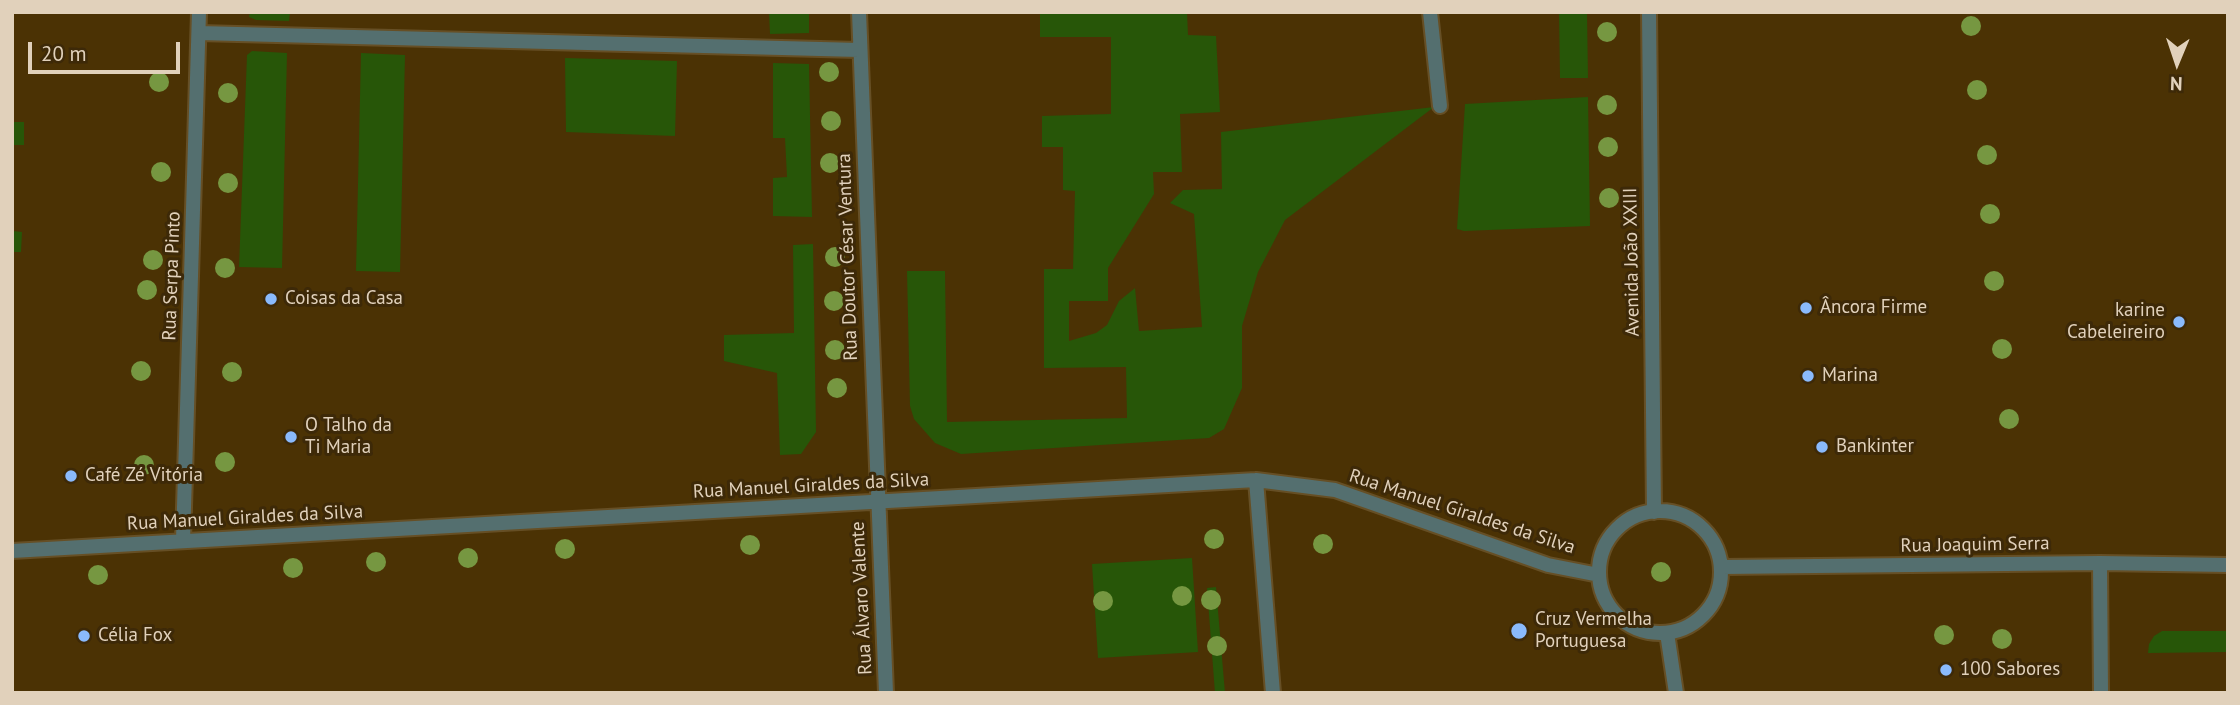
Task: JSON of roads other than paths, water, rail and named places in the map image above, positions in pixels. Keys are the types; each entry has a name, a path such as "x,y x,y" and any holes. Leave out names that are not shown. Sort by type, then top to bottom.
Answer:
{"street":[{"name":"Rua Serpa Pinto","path":"183,540 199,12"},
{"name":"Rua Doutor César Ventura","path":"859,12 877,501"},
{"path":"1430,12 1440,106"},
{"name":"Avenida João XXIII","path":"1649,12 1654,512"},
{"path":"199,33 859,50"},
{"path":"1256,480 1273,693"},
{"name":"Rua Manuel Giraldes da Silva","path":"12,551 1256,480 1335,490 1548,565 1599,575"},
{"name":"Rua Álvaro Valente","path":"877,501 886,693"},
{"path":"1654,512 1674,513 1692,520 1706,532 1717,548 1722,567 1720,586 1713,603 1701,617 1686,628 1667,633 1647,631 1628,624 1614,612 1603,594 1599,575 1602,556 1609,539 1620,525 1636,516 1654,512"},
{"path":"2100,563 2101,693"},
{"name":"Rua Joaquim Serra","path":"1722,567 2100,563 2228,565"},
{"path":"1667,633 1676,693"}],"place":[{"name":"Coisas da Casa","path":"271,299"},
{"name":"Âncora Firme","path":"1806,308"},
{"name":"karine Cabeleireiro","path":"2179,322"},
{"name":"Marina","path":"1808,376"},
{"name":"O Talho da Ti Maria","path":"291,437"},
{"name":"Bankinter","path":"1822,447"},
{"name":"Café Zé Vitória","path":"71,476"},
{"name":"Cruz Vermelha Portuguesa","path":"1519,631"},
{"name":"Célia Fox","path":"84,636"},
{"name":"100 Sabores","path":"1946,670"}]}
